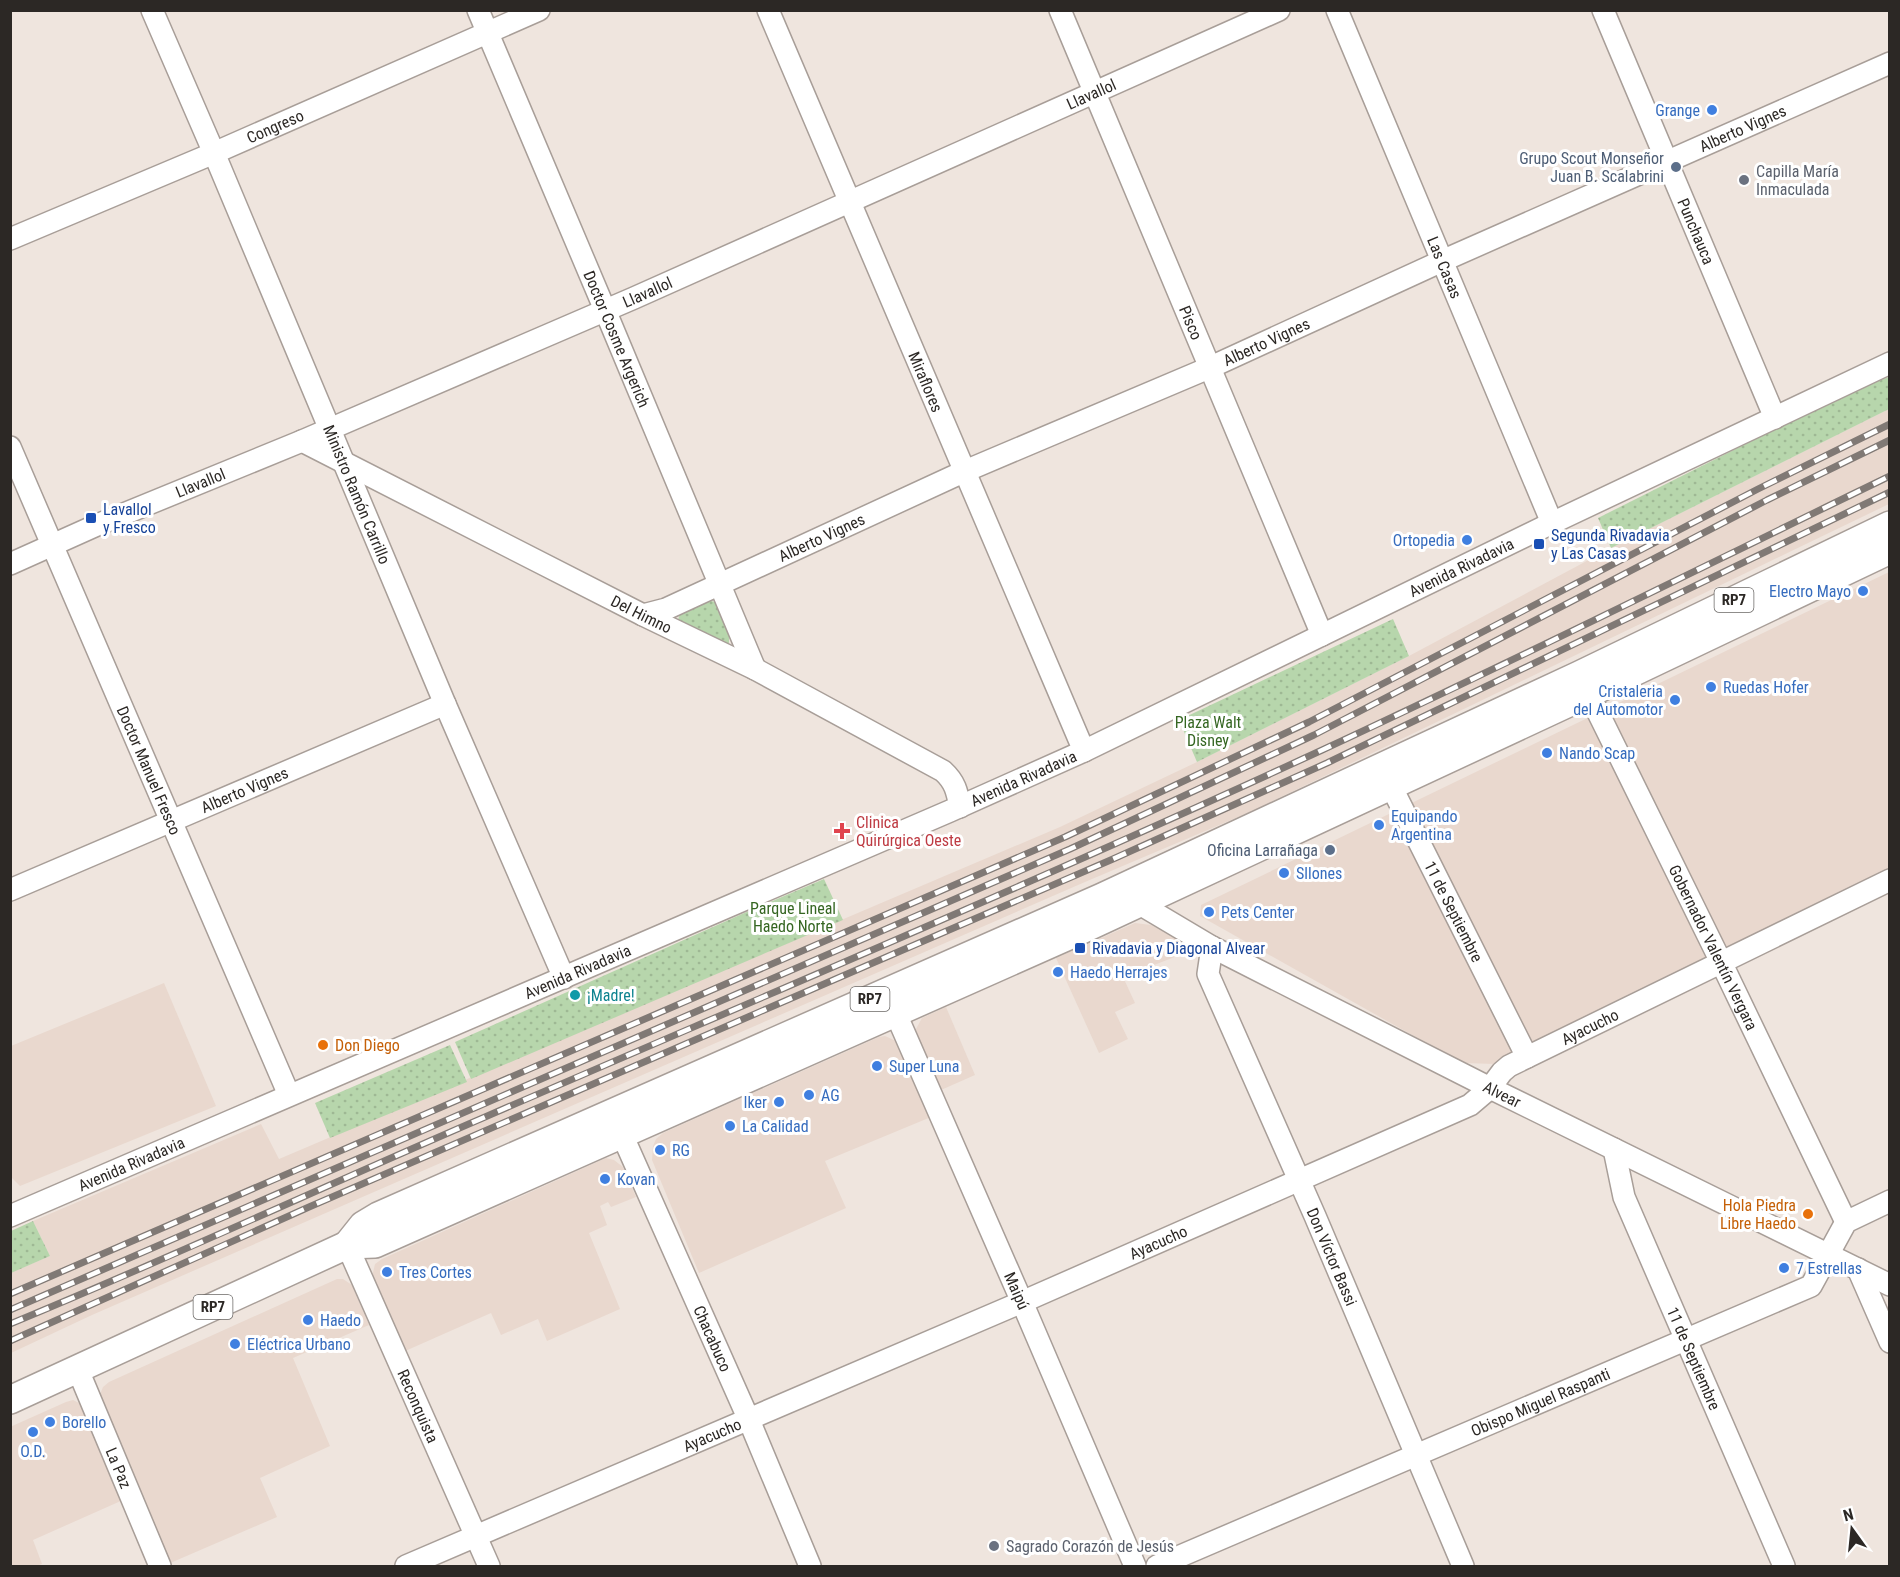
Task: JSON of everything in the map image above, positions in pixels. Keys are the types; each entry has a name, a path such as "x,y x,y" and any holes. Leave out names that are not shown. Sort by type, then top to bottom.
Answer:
{"main road":[{"name":"RP7","path":"1583,684 1890,525"},
{"name":"RP7","path":"618,1124 1132,894 1583,684 1890,550"},
{"name":"RP7","path":"10,1400 347,1245 363,1225 378,1216 896,1014 1132,894"}],"street":[{"name":"Ministro Ramón Carrillo","path":"152,10 445,704 564,978"},
{"name":"Doctor Cosme Argerich","path":"478,10 755,669"},
{"name":"Congreso","path":"10,239 214,153 538,10"},
{"name":"Miraflores","path":"768,10 963,472 1084,751"},
{"name":"Pisco","path":"1060,10 1322,635"},
{"name":"Llavallol","path":"10,564 97,525 329,430 605,310 1279,10"},
{"name":"Las Casas","path":"1337,10 1552,523"},
{"name":"Punchauca","path":"1603,10 1775,418"},
{"name":"Alberto Vignes","path":"643,615 666,609 963,472 1211,367 1667,160 1890,63"},
{"name":"Avenida Rivadavia","path":"11,1214 564,978 1084,751 1552,523 1890,363"},
{"name":"Del Himno","path":"302,441 643,615 755,669 943,771 952,779 956,787 960,807"},
{"name":"Doctor Manuel Fresco","path":"10,447 289,1095"},
{"name":"Gobernador Valentín Vergara","path":"1583,684 1721,962 1846,1222"},
{"name":"Alberto Vignes","path":"10,890 445,704"},
{"name":"11 de Septiembre","path":"1386,776 1527,1057"},
{"name":"Ayacucho","path":"406,1566 1022,1302 1470,1105 1490,1088 1509,1066 1890,880"},
{"name":"Alvear","path":"1132,894 1212,947 1490,1088 1890,1285"},
{"name":"Don Víctor Bassi","path":"1212,947 1208,974 1463,1566"},
{"name":"Maipú","path":"896,1014 1135,1566"},
{"name":"Chacabuco","path":"618,1124 749,1420 810,1566"},
{"name":"11 de Septiembre","path":"1614,1149 1624,1197 1784,1566"},
{"path":"1846,1222 1890,1201"},
{"name":"Obispo Miguel Raspanti","path":"1157,1566 1811,1286 1846,1222"},
{"name":"Reconquista","path":"347,1245 489,1566"},
{"path":"1858,1269 1890,1342"},
{"name":"La Paz","path":"78,1370 160,1566"}],"shaded area":[{"path":"1889,409 1889,504 1250,812 92,1315 11,1353 10,1273 50,1256 33,1221 261,1124 279,1159 1060,827 1197,762 1409,656 1611,548"},
{"path":"1889,572 1889,876 1496,1064 1462,1063 1200,916 1201,905"},
{"path":"1135,923 1151,925 1198,948 1123,977 1135,1003 1115,1012 1128,1039 1099,1053 1056,958"},
{"path":"164,983 216,1106 20,1186 11,1177 11,1046"},
{"path":"946,1007 975,1075 941,1090 916,1029 922,1018"},
{"path":"885,1036 896,1041 931,1117 825,1161 846,1208 699,1273 652,1160 656,1139 663,1133"},
{"path":"606,1158 614,1160 623,1167 636,1197 611,1207 608,1202 600,1206 607,1225 589,1233 620,1309 547,1341 538,1319 501,1335 491,1313 403,1352 372,1277 375,1264"},
{"path":"337,1279 343,1279 352,1285 369,1325 293,1358 330,1446 260,1478 277,1517 168,1564 101,1400 103,1387 109,1382"},
{"path":"73,1400 83,1405 123,1500 33,1540 42,1564 11,1566 10,1427"}],"green space":[{"path":"1889,377 1889,409 1611,548 1598,518 1849,392"},
{"path":"708,600 715,602 729,634 729,643 724,645 678,621 685,610"},
{"name":"Plaza Walt Disney","path":"1393,619 1409,656 1197,762 1179,720"},
{"name":"Parque Lineal Haedo Norte","path":"824,879 843,920 471,1079 455,1042"},
{"path":"450,1045 467,1082 330,1138 315,1103"},
{"path":"33,1221 50,1256 11,1273 11,1231"}],"railway":[{"path":"10,1294 1065,837 1309,722 1758,489 1890,424"},
{"path":"10,1310 1070,849 1314,735 1767,500 1890,440"},
{"path":"10,1324 1009,891 1217,798 1463,683 1890,476"},
{"path":"10,1341 309,1207 1113,859 1327,763 1890,492"}],"place":[{"name":"Grange","path":"1712,110"},
{"name":"Grupo Scout Monseñor Juan B. Scalabrini","path":"1676,167"},
{"name":"Capilla María Inmaculada","path":"1744,180"},
{"name":"Lavallol y Fresco","path":"91,518"},
{"name":"Ortopedia","path":"1467,540"},
{"name":"Segunda Rivadavia y Las Casas","path":"1539,544"},
{"name":"Electro Mayo","path":"1863,591"},
{"name":"Ruedas Hofer","path":"1711,687"},
{"name":"Cristaleria del Automotor","path":"1675,700"},
{"name":"Nando Scap","path":"1547,753"},
{"name":"Equipando Argentina","path":"1379,825"},
{"name":"Clinica Quirúrgica Oeste","path":"842,831"},
{"name":"Oficina Larrañaga","path":"1330,850"},
{"name":"Sllones","path":"1284,873"},
{"name":"Pets Center","path":"1209,912"},
{"name":"Rivadavia y Diagonal Alvear","path":"1080,948"},
{"name":"Haedo Herrajes","path":"1058,972"},
{"name":"¡Madre!","path":"575,995"},
{"name":"Don Diego","path":"323,1045"},
{"name":"Super Luna","path":"877,1066"},
{"name":"AG","path":"809,1095"},
{"name":"Iker","path":"779,1102"},
{"name":"La Calidad","path":"730,1126"},
{"name":"RG","path":"660,1150"},
{"name":"Kovan","path":"605,1179"},
{"name":"Hola Piedra Libre Haedo","path":"1808,1214"},
{"name":"7 Estrellas","path":"1784,1268"},
{"name":"Tres Cortes","path":"387,1272"},
{"name":"Haedo","path":"308,1320"},
{"name":"Eléctrica Urbano","path":"235,1344"},
{"name":"Borello","path":"50,1422"},
{"name":"O.D.","path":"33,1432"},
{"name":"Sagrado Corazón de Jesús","path":"994,1546"}]}
